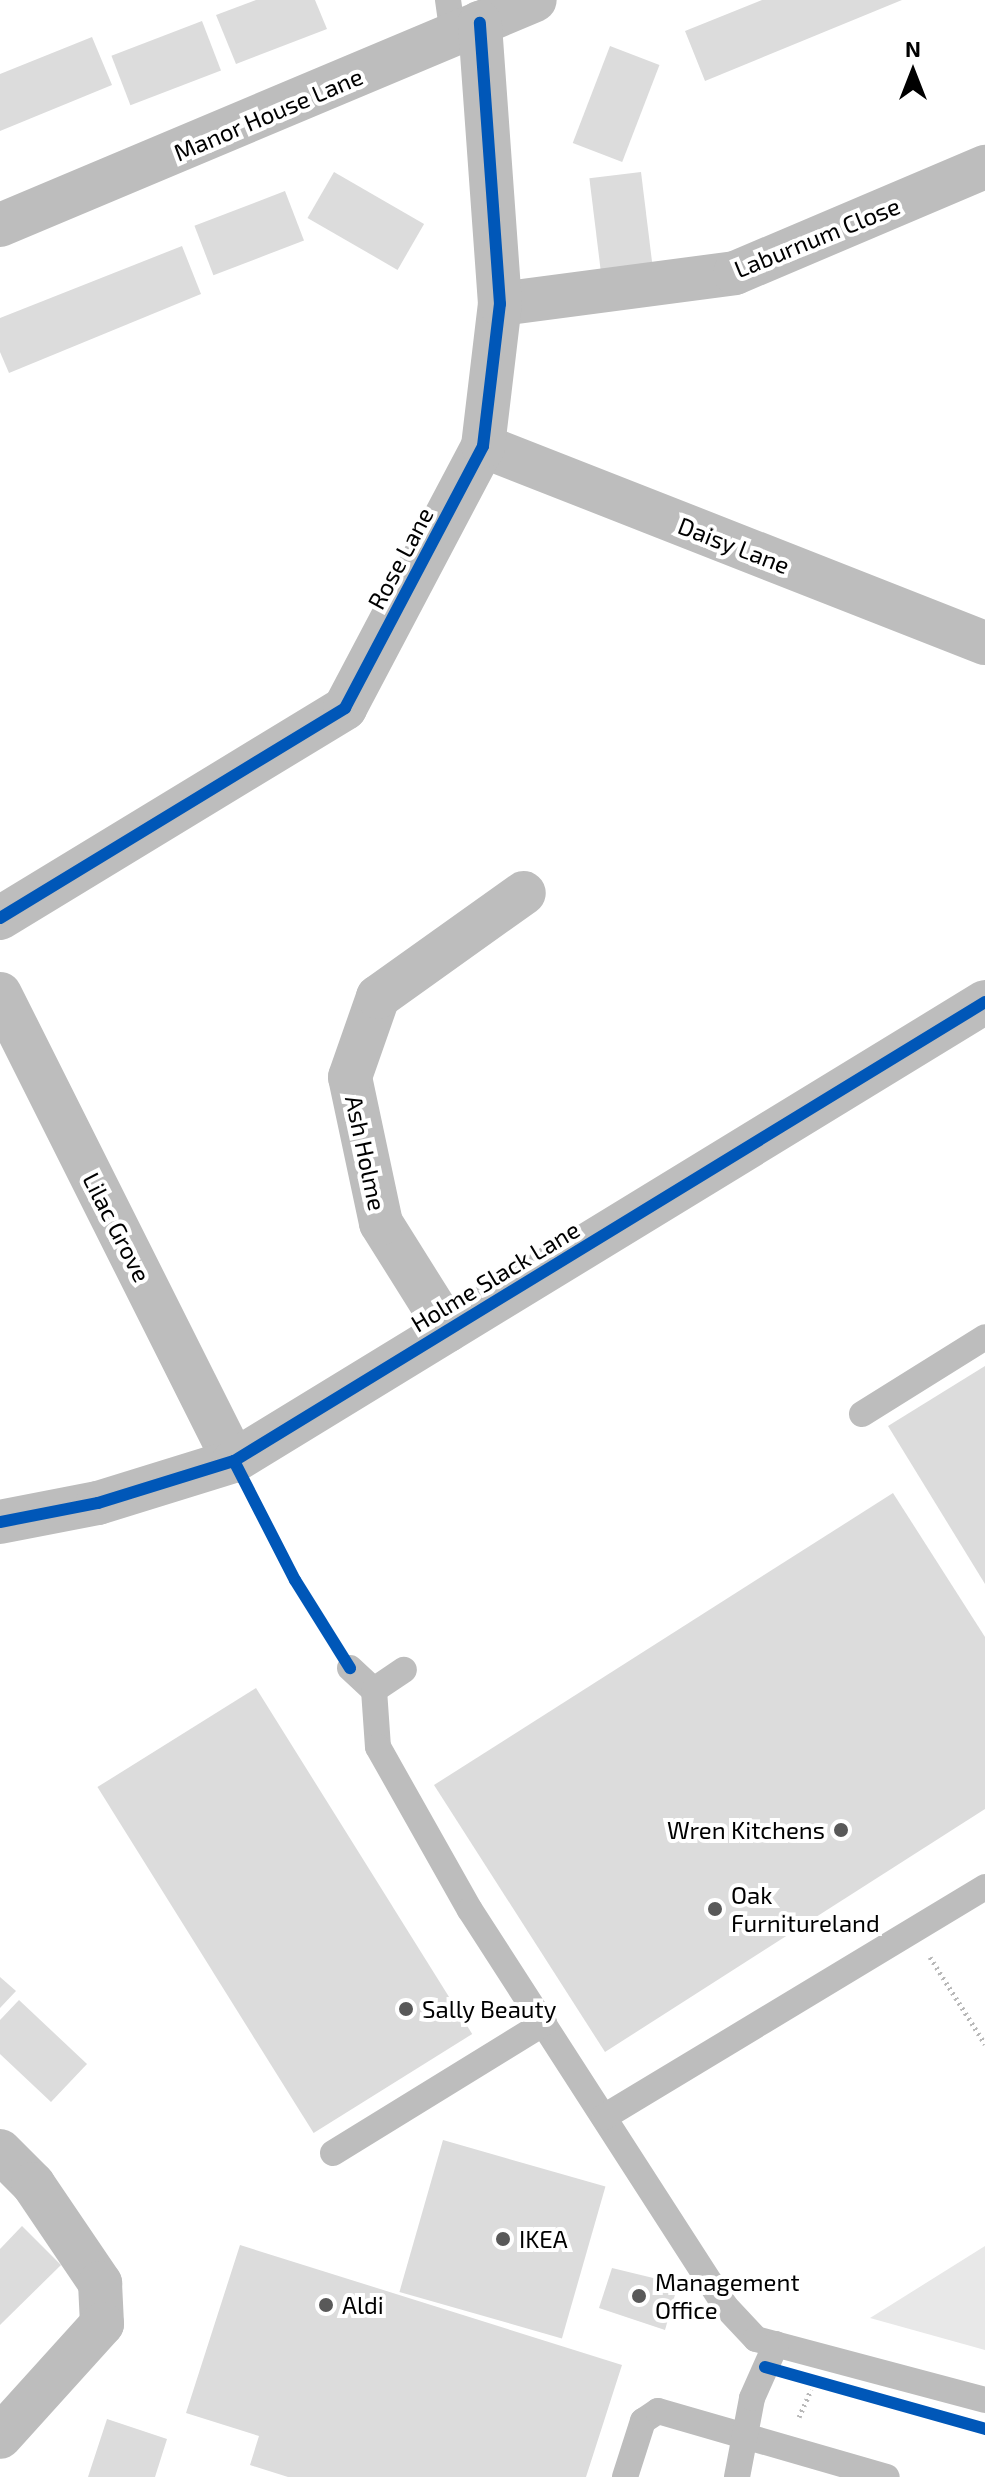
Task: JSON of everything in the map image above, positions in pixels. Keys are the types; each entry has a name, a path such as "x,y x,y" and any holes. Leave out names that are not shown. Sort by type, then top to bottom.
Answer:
{"street":[{"name":"Manor House Lane","path":"0,225 460,20 535,0"},
{"name":"Rose Lane","path":"0,918 345,708 483,446 500,304 460,20"},
{"name":"Laburnum Close","path":"500,304 735,273 985,167"},
{"name":"Daisy Lane","path":"483,446 985,643"},
{"name":"Ash Holme","path":"448,1330 381,1223 350,1077 378,997 524,893"},
{"name":"Lilac Grove","path":"0,994 234,1461"},
{"name":"Holme Slack Lane","path":"0,1522 98,1503 234,1461 985,1002"},
{"path":"0,2151 33,2184 100,2283 102,2324 0,2437"}],"lane":[{"path":"862,1414 985,1337"},
{"path":"350,1668 374,1690 378,1747 470,1910 725,2306 770,2356 985,2400"},
{"path":"374,1690 404,1670"},
{"path":"604,2117 985,1887"},
{"path":"333,2153 544,2023"},
{"path":"737,2477 744,2433 770,2356"},
{"path":"625,2477 648,2414 658,2411 744,2433 887,2477"}],"path":[{"path":"913,1930 985,2044"},
{"path":"770,2356 820,2383"}],"shaded area":[{"path":"985,2246 985,2350 870,2318"}],"building":[{"path":"256,0 315,0 327,29 236,64 216,15"},
{"path":"762,0 902,0 705,81 685,31"},
{"path":"202,21 221,70 130,105 111,56"},
{"path":"92,37 112,85 0,131 0,74"},
{"path":"610,46 659,65 622,162 573,143"},
{"path":"334,172 424,224 398,270 308,218"},
{"path":"641,172 654,276 602,283 589,178"},
{"path":"285,191 304,240 213,275 194,226"},
{"path":"182,246 201,294 9,373 0,352 0,318"},
{"path":"985,1366 985,1584 888,1426"},
{"path":"893,1493 985,1637 985,1809 605,2052 434,1785"},
{"path":"256,1688 472,2034 314,2133 97,1787"},
{"path":"0,1977 16,1991 0,2008"},
{"path":"19,2000 87,2064 51,2102 0,2054 0,2020"},
{"name":"IKEA","path":"443,2140 605,2187 562,2338 399,2292"},
{"path":"22,2226 61,2265 0,2325 0,2249"},
{"name":"Aldi","path":"240,2245 622,2365 586,2477 288,2477 250,2465 259,2436 186,2413"},
{"name":"Management Office","path":"612,2268 678,2284 665,2330 599,2308"},
{"path":"107,2419 167,2439 155,2477 88,2477"}],"cycle path":[{"path":"0,918 345,708 483,446 500,304 480,23"},
{"path":"0,1522 98,1503 234,1461 985,1002"},
{"path":"234,1461 295,1580 350,1668"},
{"path":"765,2367 985,2429"}],"place":[{"name":"Wren Kitchens","path":"841,1830"},
{"name":"Oak Furnitureland","path":"715,1909"},
{"name":"Sally Beauty","path":"406,2009"},
{"name":"IKEA","path":"503,2239"},
{"name":"Management Office","path":"639,2296"},
{"name":"Aldi","path":"326,2305"}]}
